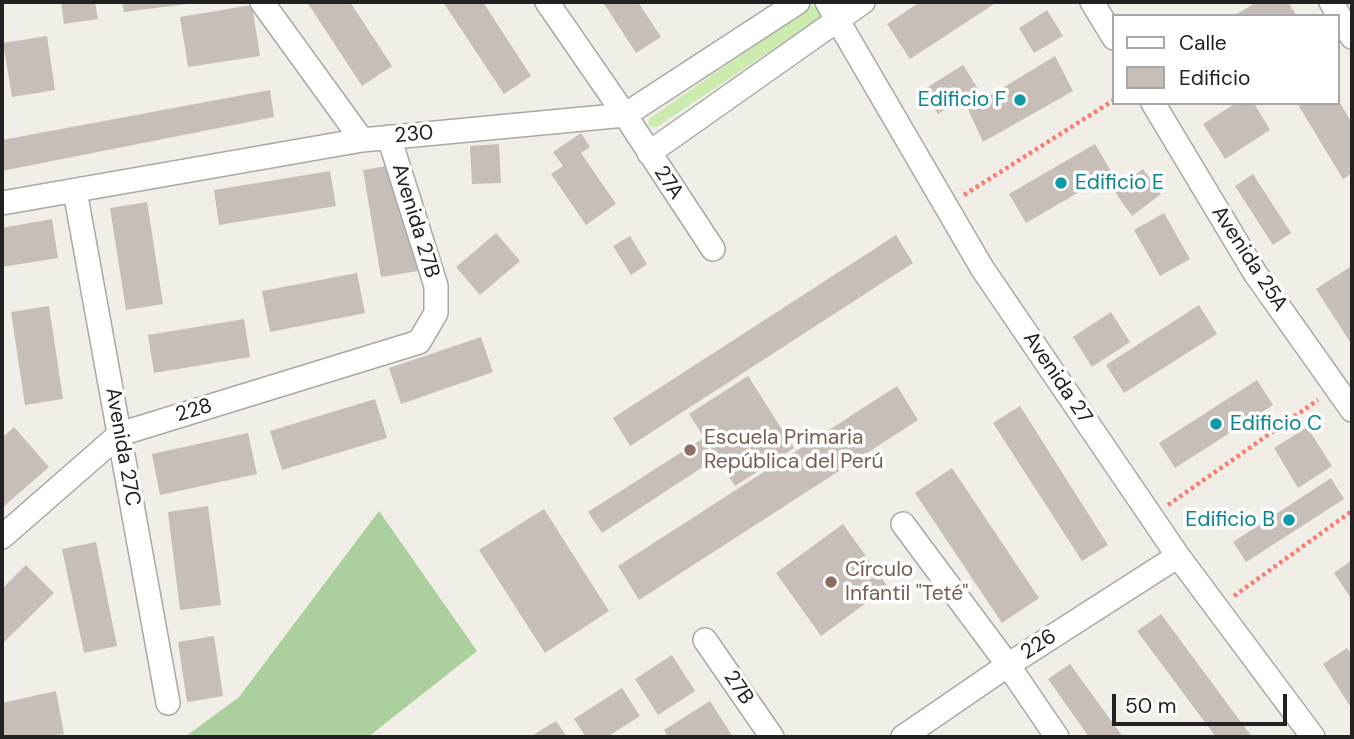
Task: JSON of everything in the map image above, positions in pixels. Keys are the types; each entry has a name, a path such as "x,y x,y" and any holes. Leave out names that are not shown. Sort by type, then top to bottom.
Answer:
{"street":[{"path":"262,2 362,140"},
{"name":"27A","path":"547,2 713,249"},
{"name":"230","path":"2,203 362,140 625,115 798,2"},
{"path":"649,153 833,10 863,2"},
{"path":"1093,2 1112,35"},
{"name":"Avenida 27","path":"833,10 982,268 1178,556 1313,737"},
{"path":"1340,17 1352,37"},
{"name":"Avenida 25A","path":"1154,105 1255,273 1352,410"},
{"name":"Avenida 27B","path":"389,137 436,286 436,313 419,342"},
{"name":"Avenida 27C","path":"75,191 168,703"},
{"name":"228","path":"2,537 120,434 419,342"},
{"path":"904,524 1008,665 1057,737"},
{"name":"226","path":"903,737 1008,665 1178,556"},
{"name":"27B","path":"705,640 772,737"}],"path":[{"path":"946,206 1112,101"},
{"path":"1152,516 1336,388"},
{"path":"1216,608 1352,512"}],"green space":[{"path":"813,5 818,6 821,17 657,127 648,124 650,118"},
{"path":"379,511 477,651 368,737 185,737 239,697"}],"building":[{"path":"61,2 95,2 98,19 64,24"},
{"path":"122,2 195,2 195,3 124,12"},
{"path":"307,2 350,2 392,66 362,86"},
{"path":"443,2 483,2 531,76 504,94"},
{"path":"603,2 638,2 661,37 636,53"},
{"path":"920,2 997,2 910,59 887,24"},
{"path":"1257,2 1288,2 1296,14 1237,14"},
{"path":"252,5 260,56 188,67 180,17"},
{"path":"1047,10 1063,36 1034,53 1019,28"},
{"path":"47,36 55,90 12,97 3,43"},
{"name":"Edificio F","path":"1055,56 1073,91 983,142 968,109"},
{"path":"963,65 978,89 938,114 923,90"},
{"path":"270,90 274,117 2,171 2,140"},
{"path":"1340,103 1352,123 1352,173 1343,179 1298,105"},
{"path":"1233,105 1255,105 1270,130 1225,159 1203,124"},
{"path":"581,133 590,147 581,153 616,204 586,225 551,174 563,166 553,152"},
{"path":"499,144 501,183 472,184 470,146"},
{"name":"Edificio E","path":"1095,144 1112,173 1026,223 1009,194"},
{"path":"399,164 418,271 381,277 363,170"},
{"path":"1143,169 1161,194 1132,216 1114,191"},
{"path":"330,171 336,206 219,225 214,190"},
{"path":"1253,174 1291,233 1273,245 1235,186"},
{"path":"147,202 163,304 126,310 110,208"},
{"path":"1164,213 1190,259 1160,276 1134,230"},
{"path":"52,219 58,258 2,267 2,228"},
{"path":"496,233 520,261 480,295 456,267"},
{"path":"896,235 913,263 630,446 613,418"},
{"path":"630,236 647,264 631,275 613,246"},
{"path":"1350,267 1352,271 1352,345 1316,289"},
{"path":"357,273 365,313 270,332 262,291"},
{"path":"1199,305 1217,334 1124,393 1106,365"},
{"path":"49,306 63,399 25,405 11,312"},
{"path":"1111,312 1130,342 1092,367 1073,337"},
{"path":"244,319 250,357 154,373 148,335"},
{"path":"481,337 493,372 401,404 389,368"},
{"path":"748,376 794,448 735,486 689,414"},
{"name":"Edificio C","path":"1257,380 1273,405 1175,468 1159,443"},
{"path":"897,386 918,420 639,600 618,566"},
{"path":"375,399 387,438 282,470 270,431"},
{"path":"1020,406 1108,545 1082,561 993,423"},
{"path":"14,427 49,467 2,508 2,438"},
{"path":"1307,427 1332,466 1298,488 1274,448"},
{"path":"248,433 257,474 160,495 152,454"},
{"path":"702,439 715,459 602,533 588,512"},
{"path":"952,468 1039,598 1002,623 915,493"},
{"name":"Edificio B","path":"1331,478 1344,499 1246,562 1233,542"},
{"path":"208,506 221,605 180,610 168,512"},
{"path":"544,509 609,611 545,653 479,550"},
{"path":"843,524 888,587 821,636 776,573"},
{"path":"96,542 117,646 84,653 62,549"},
{"path":"1352,560 1352,600 1334,573"},
{"path":"26,565 54,593 2,644 2,589"},
{"path":"1161,614 1252,737 1216,737 1137,631"},
{"path":"214,636 223,696 187,702 178,642"},
{"path":"1347,648 1352,656 1352,709 1323,664"},
{"path":"672,655 695,691 658,715 635,679"},
{"path":"1070,664 1123,737 1089,737 1048,679"},
{"path":"622,688 640,716 607,737 586,737 574,719"},
{"path":"56,691 64,734 47,737 2,737 2,703"},
{"path":"710,701 733,737 668,737 664,730"},
{"path":"556,721 567,737 530,737"}],"place":[{"name":"Edificio F","path":"1020,100"},
{"name":"Edificio E","path":"1061,183"},
{"name":"Edificio C","path":"1216,424"},
{"name":"Escuela Primaria República del Perú","path":"690,450"},
{"name":"Edificio B","path":"1289,520"},
{"name":"Círculo Infantil \"Teté\"","path":"831,582"}]}
